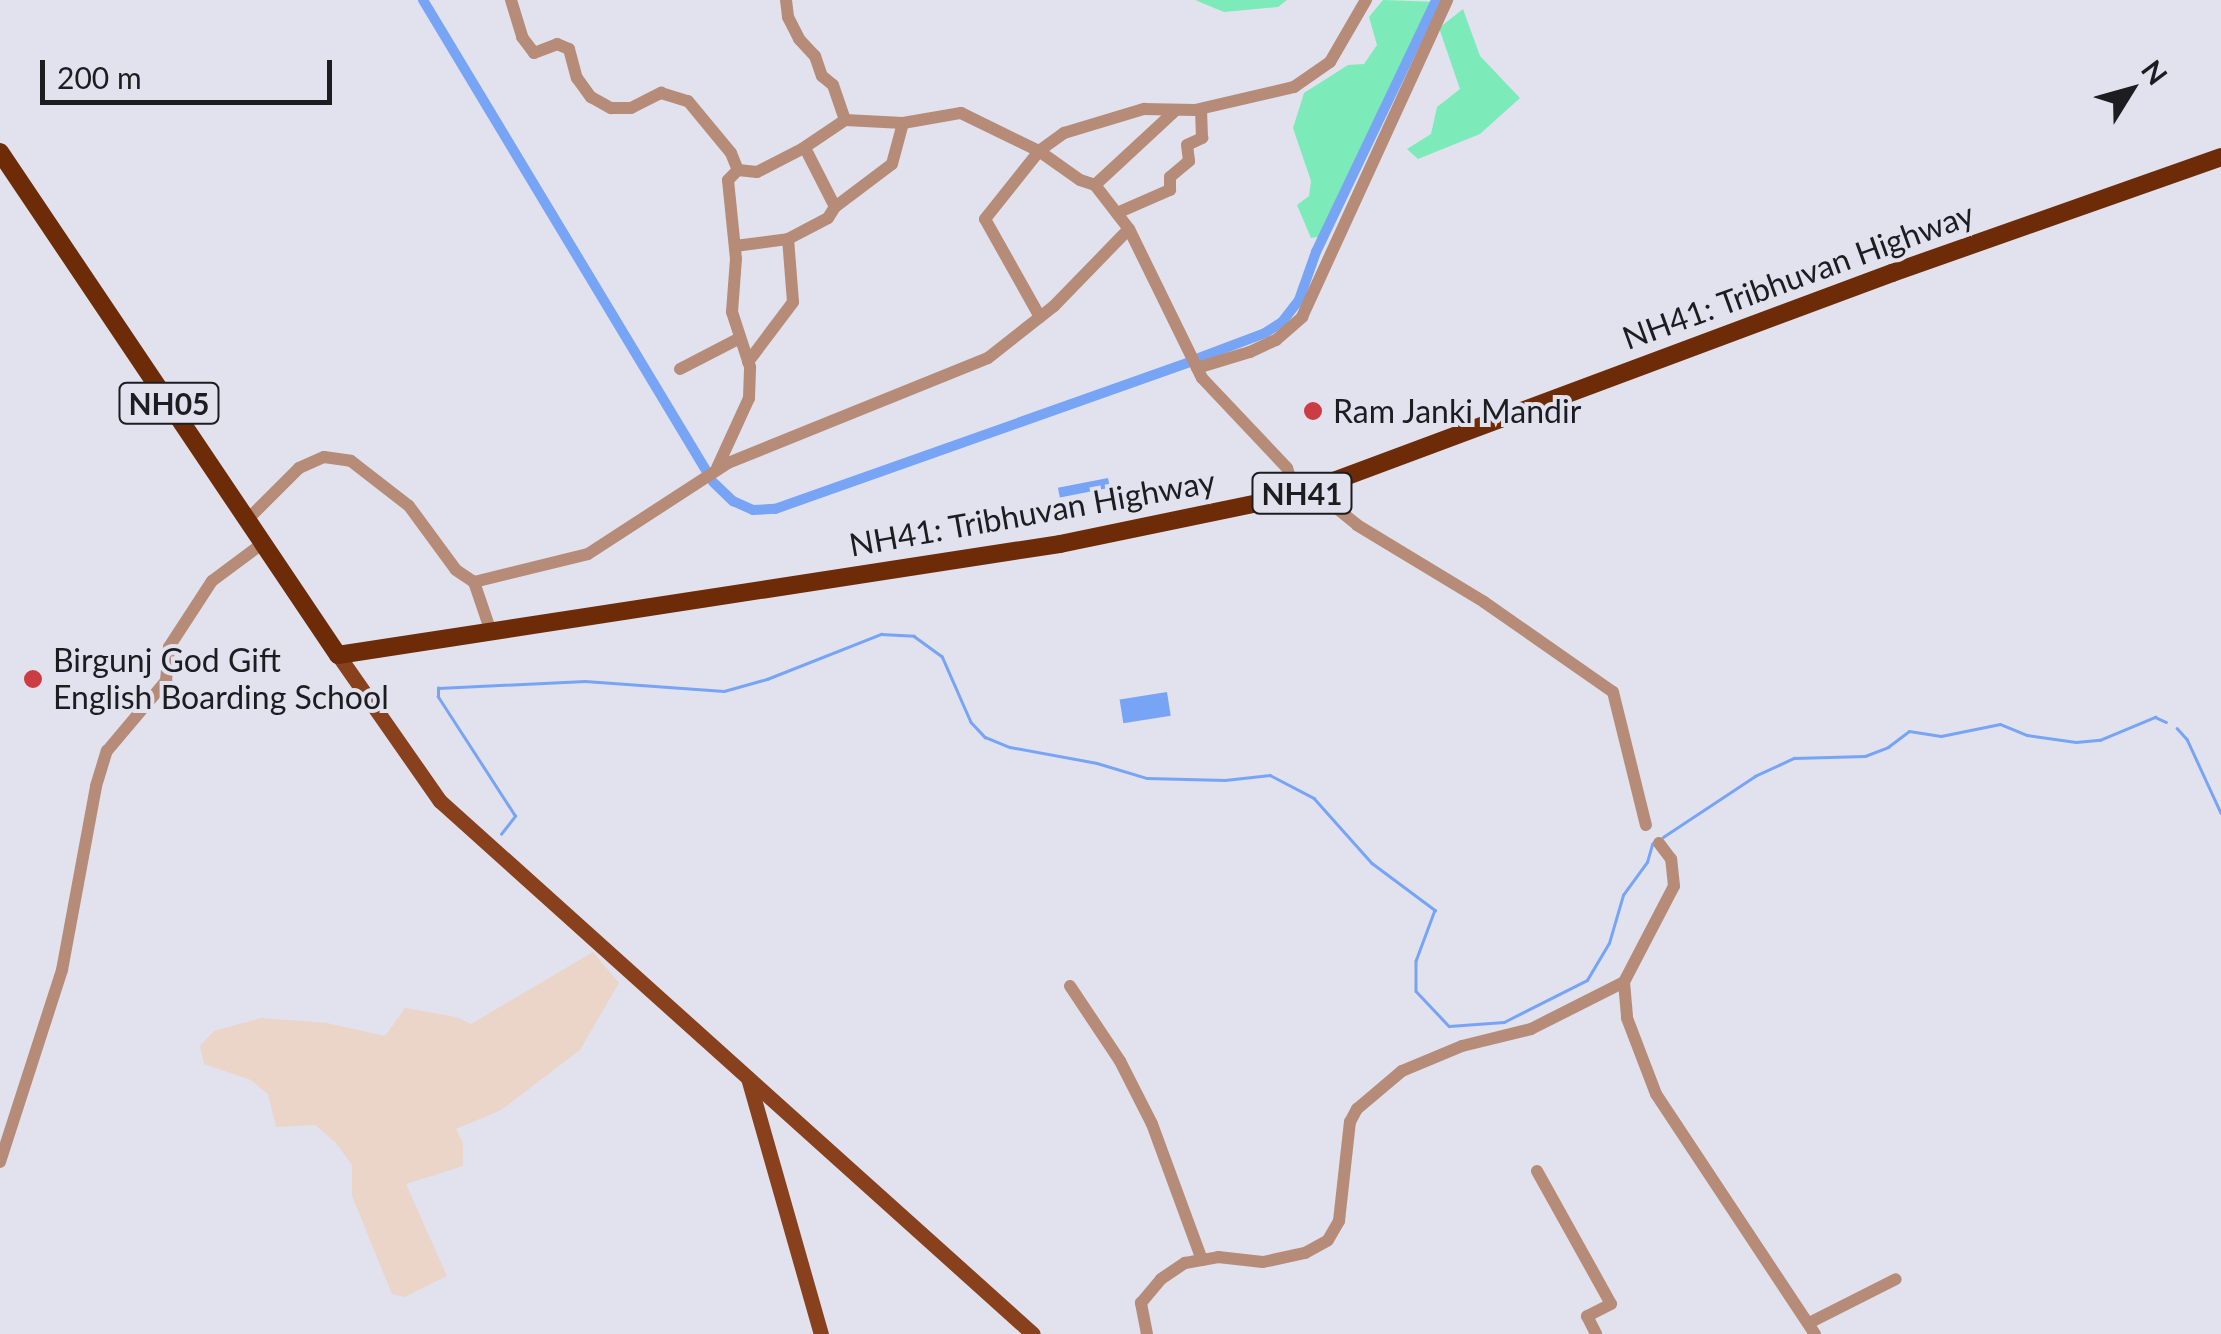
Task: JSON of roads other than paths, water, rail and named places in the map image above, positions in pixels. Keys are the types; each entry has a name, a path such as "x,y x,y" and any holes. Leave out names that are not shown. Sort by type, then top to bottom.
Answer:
{"highway":[{"name":"NH05","path":"0,152 338,655"},
{"name":"NH41: Tribhuvan Highway","path":"338,655 1060,544 1296,494 1874,280 2221,158"}],"main road":[{"name":"NH05","path":"338,655 440,802 1033,1334"},
{"path":"747,1077 821,1334"}],"street":[{"path":"511,0 522,37 534,53 557,44 569,49 577,78 592,97 611,108 631,108 661,93 688,101 731,153 738,170"},
{"path":"786,0 799,39 833,85 845,120"},
{"path":"1040,317 984,220 1039,150 1064,133 1144,109 1201,109 1294,87 1330,62 1366,0"},
{"path":"1197,368 1276,340 1302,317 1447,0"},
{"path":"1117,213 1170,190 1170,177 1189,162 1187,145 1202,138 1201,109"},
{"path":"1096,185 1175,111"},
{"path":"738,170 757,172 805,148 845,120 902,123 961,113 1039,150 1080,180 1096,185 1129,229 1211,391 1287,468 1296,494"},
{"path":"735,246 788,239 828,218 836,207 892,164 902,123"},
{"path":"805,148 836,207"},
{"path":"717,468 749,398 748,362 732,312 735,246 728,180 738,170"},
{"path":"474,582 588,554 717,468 988,358 1040,317 1129,229"},
{"path":"748,362 792,302 788,239"},
{"path":"680,369 738,339"},
{"path":"248,520 299,468 324,457 350,461 408,506 456,570 474,582 490,630"},
{"path":"1319,487 1329,502 1356,525 1484,602 1613,692 1646,826"},
{"path":"0,1162 62,970 106,751 166,680 169,648 212,581 263,543"},
{"path":"1660,843 1671,860 1674,886 1624,982 1627,1018 1656,1094 1812,1329 1896,1279"},
{"path":"1147,1334 1142,1304 1161,1279 1186,1264 1202,1260 1262,1262 1305,1252 1328,1240 1339,1221 1350,1122 1357,1108 1402,1071 1531,1029 1624,982"},
{"path":"1070,986 1120,1061 1152,1124 1202,1260"},
{"path":"1538,1170 1611,1304 1587,1316 1596,1334"}],"water":[{"path":"1108,478 1110,488 1060,498 1058,488"},
{"path":"1167,692 1171,716 1123,723 1120,700"}],"waterway":[{"path":"423,0 707,472"},
{"path":"1199,358 1265,333 1282,322 1299,300 1316,252 1436,0"},
{"path":"713,482 733,501 753,510 775,509 1191,362"},
{"path":"501,834 515,816 438,697 438,688 585,681 724,691 767,679 881,634 914,636 942,656 971,722 985,737 1010,747 1097,763 1147,778 1225,780 1270,775 1314,798 1372,863 1435,910 1416,961 1416,991 1449,1026 1504,1022 1587,980 1609,943 1623,895 1647,862 1652,844"},
{"path":"1663,837 1755,776 1794,758 1865,756 1888,747 1909,731 1941,736 2000,724 2027,735 2076,742 2100,740 2155,717 2166,722"},
{"path":"2177,728 2187,739 2221,813"}],"place":[{"name":"Ram Janki Mandir","path":"1313,411"},
{"name":"Birgunj God Gift English Boarding School","path":"33,679"}]}
